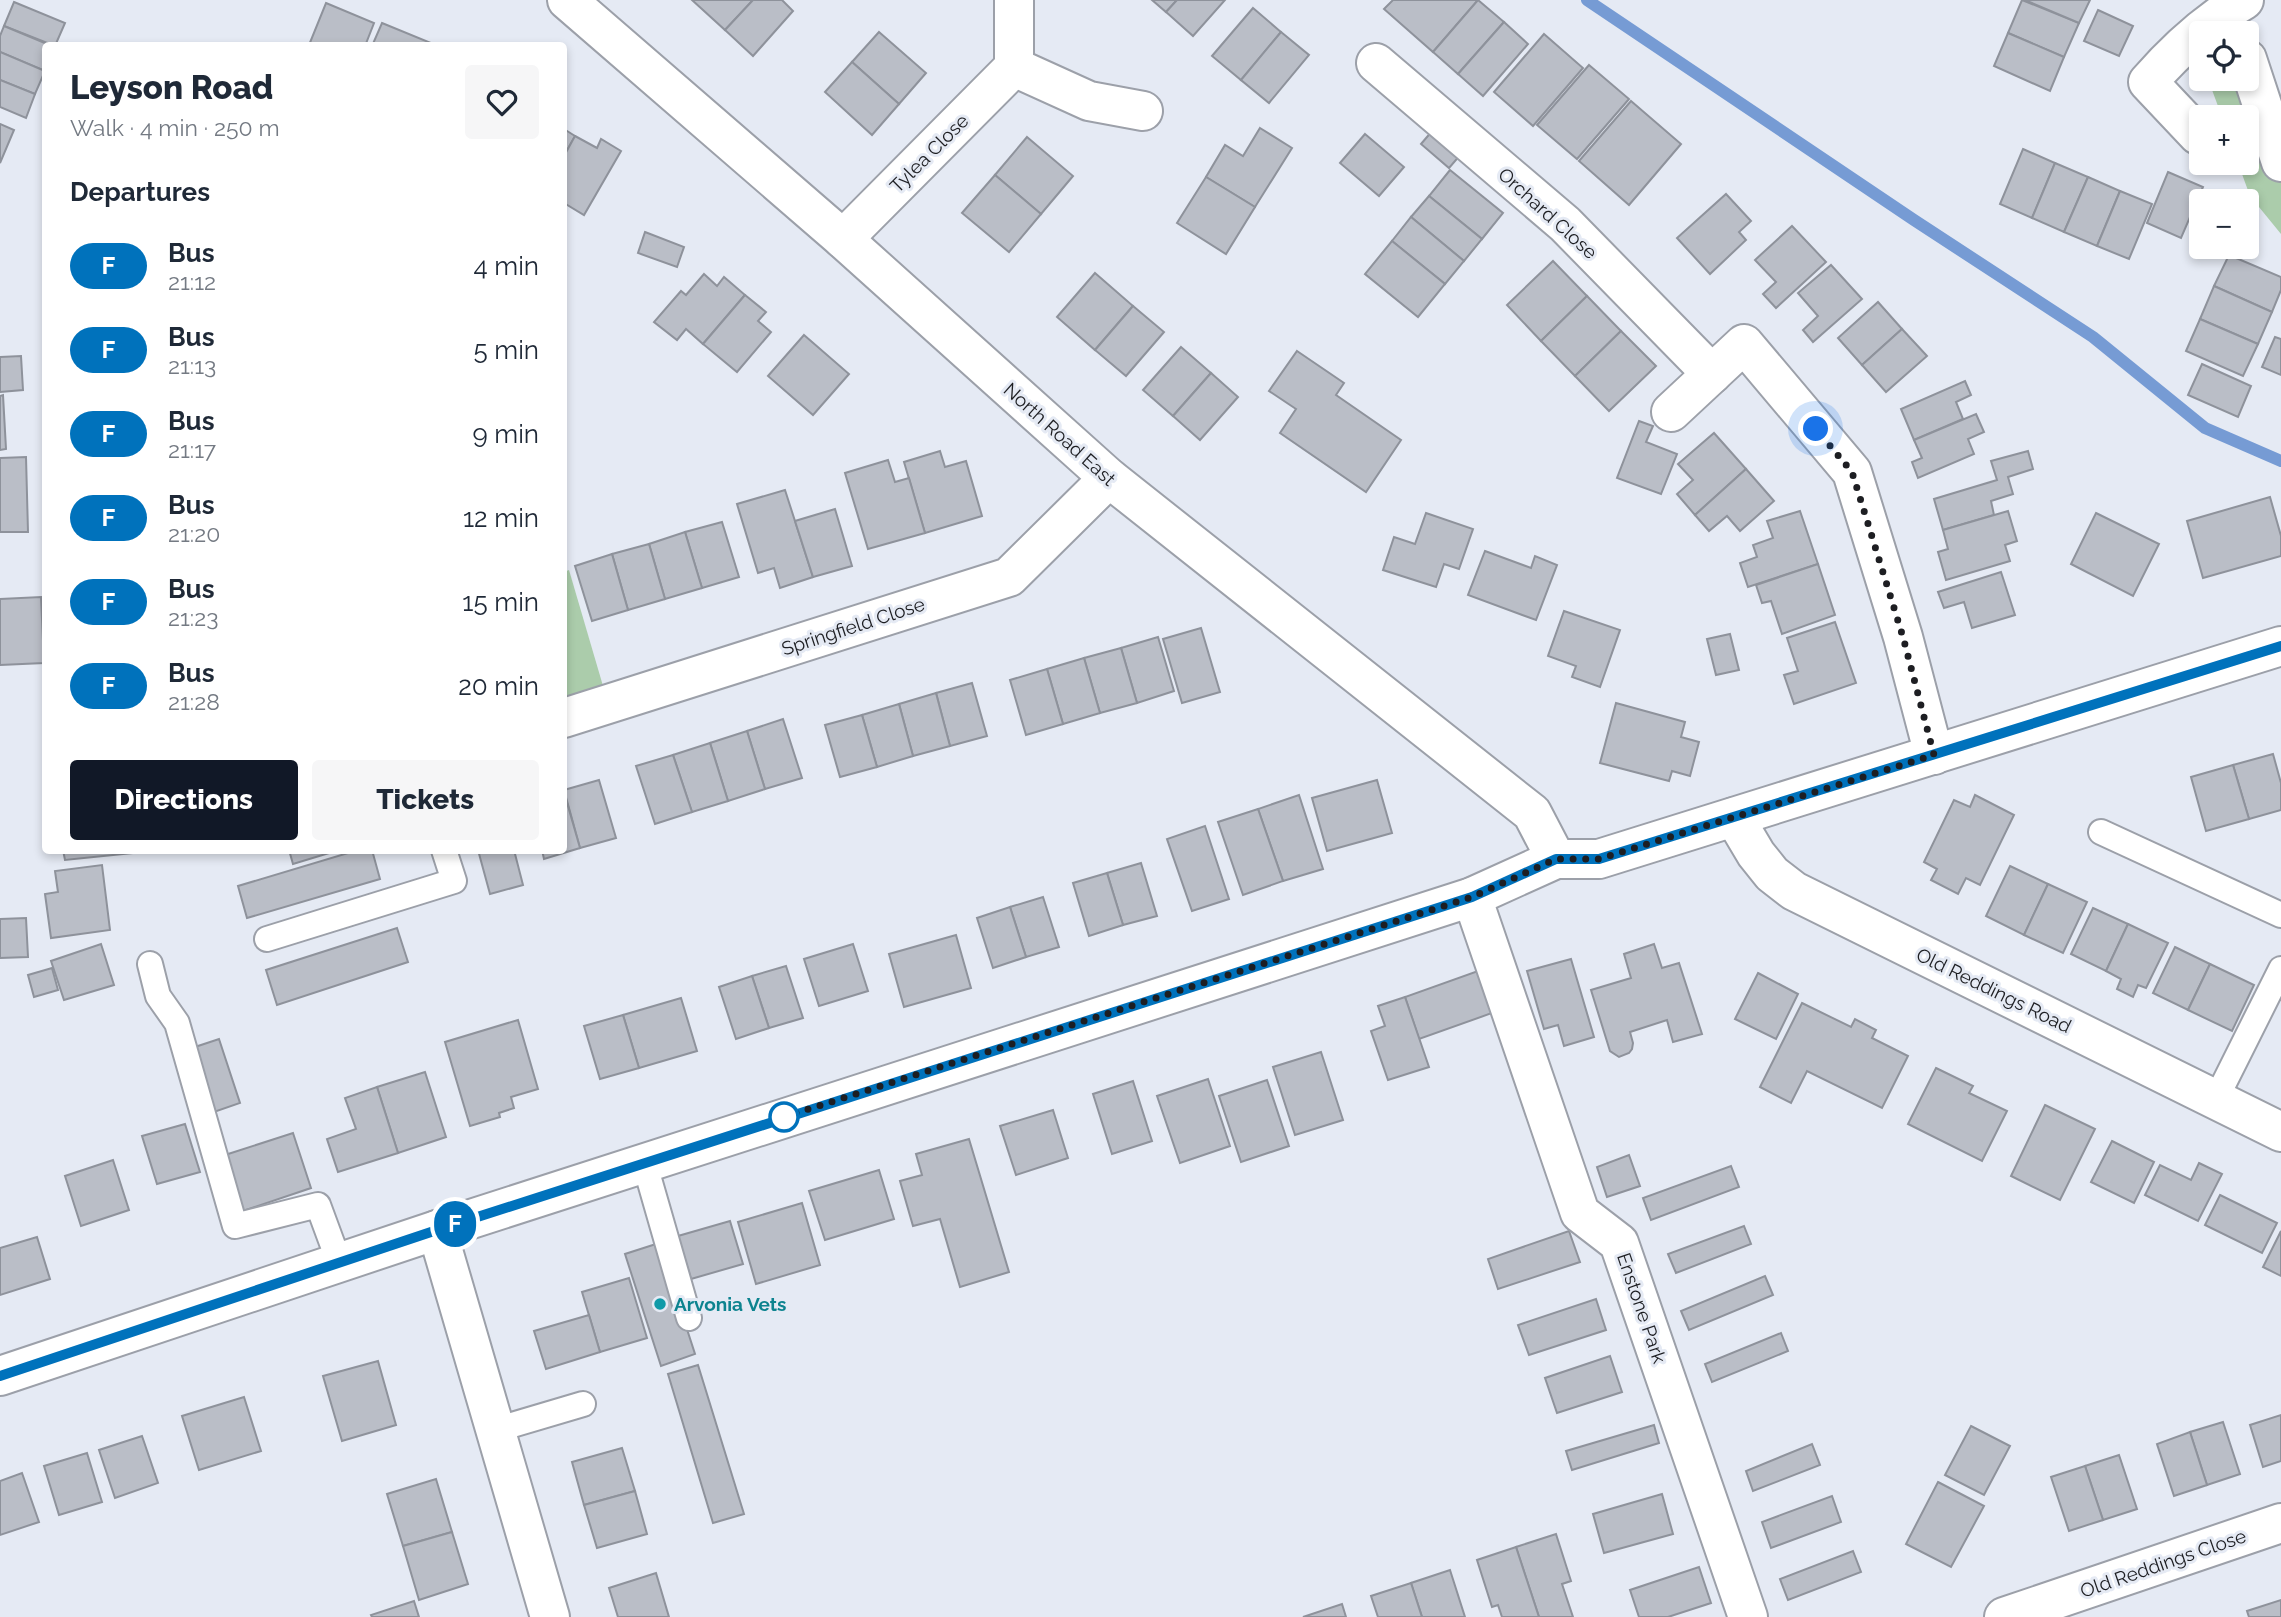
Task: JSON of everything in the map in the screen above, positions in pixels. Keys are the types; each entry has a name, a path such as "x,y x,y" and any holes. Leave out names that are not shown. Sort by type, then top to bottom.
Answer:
{"street":[{"name":"North Road East","path":"567,0 843,239 1109,478 1532,813 1556,859"},
{"path":"1014,0 1014,67 1089,101 1143,111"},
{"path":"2189,125 2148,82 2192,36 2238,14"},
{"name":"Orchard Close","path":"1376,63 1565,225 1712,374"},
{"name":"Tylea Close","path":"843,239 1014,67"},
{"path":"2258,91 2281,162"},
{"path":"1671,412 1744,344 1852,472 1903,637 1934,755"},
{"name":"Springfield Close","path":"567,717 1009,577 1109,478"},
{"path":"0,1376 437,1230 1472,897 1556,859 1599,859 2281,646"},
{"name":"Old Reddings Road","path":"1734,817 1756,854 1772,874 1794,891 2281,1132"},
{"name":"Enstone Park","path":"1472,897 1580,1213 1619,1243 1748,1617"},
{"path":"437,1230 550,1617"},
{"name":"Old Reddings Close","path":"2004,1617 2281,1524"}],"lane":[{"path":"2101,832 2281,915"},
{"path":"267,939 454,881 444,854"},
{"path":"150,964 158,996 177,1023 235,1226 318,1205 340,1262"},
{"path":"2216,1099 2281,970"},
{"path":"645,1165 689,1318"},
{"path":"495,1430 583,1404"}],"green space":[{"path":"2212,91 2252,91 2258,105 2218,105"},
{"path":"2259,108 2281,162 2281,234 2259,207 2259,189 2247,189 2242,175 2259,175"},
{"path":"569,570 608,703 567,717"}],"building":[{"path":"692,0 753,0 725,30"},
{"path":"753,0 782,0 793,11 753,56 725,30"},
{"path":"1152,0 1177,0 1166,12"},
{"path":"1177,0 1225,0 1193,36 1166,12"},
{"path":"1393,0 1478,0 1433,52 1384,9"},
{"path":"1478,0 1504,22 1458,74 1433,52"},
{"path":"2022,0 2079,23 2064,57 2008,33"},
{"path":"2025,0 2090,0 2079,23"},
{"path":"14,2 65,23 57,42 45,42 4,26"},
{"path":"326,3 374,23 367,42 310,42"},
{"path":"1253,8 1281,32 1241,80 1212,56"},
{"path":"2098,10 2133,26 2119,56 2084,41"},
{"path":"1504,22 1528,44 1483,96 1458,74"},
{"path":"382,23 429,42 374,42"},
{"path":"4,26 42,42 42,70 0,52 0,36"},
{"path":"879,32 926,73 899,104 852,62"},
{"path":"1281,32 1309,55 1269,103 1241,80"},
{"path":"2008,33 2064,57 2050,91 1994,66"},
{"path":"1544,34 1583,68 1533,126 1494,92"},
{"path":"0,52 42,70 42,78 35,94 0,80"},
{"path":"852,62 899,104 872,135 825,92"},
{"path":"1589,65 1629,99 1577,159 1537,125"},
{"path":"0,80 35,94 26,118 0,107"},
{"path":"1631,101 1681,144 1629,205 1579,161"},
{"path":"0,124 14,130 0,163"},
{"path":"1260,128 1292,148 1255,207 1206,177 1225,145 1243,156"},
{"path":"1433,130 1462,153 1449,168 1421,144"},
{"path":"567,131 575,136 567,151"},
{"path":"1365,134 1404,167 1379,196 1340,163"},
{"path":"575,136 597,148 601,139 621,151 584,215 567,205 567,151"},
{"path":"1027,137 1073,176 1041,214 995,175"},
{"path":"2023,149 2055,163 2032,218 2000,204"},
{"path":"2055,163 2088,177 2064,232 2032,218"},
{"path":"1450,170 1503,213 1482,239 1429,196"},
{"path":"2168,172 2203,187 2189,189 2189,219 2181,238 2147,223"},
{"path":"995,175 1041,214 1009,252 962,213"},
{"path":"1206,177 1255,207 1226,254 1177,223"},
{"path":"2088,177 2120,191 2097,246 2064,232"},
{"path":"2120,191 2152,204 2129,259 2097,246"},
{"path":"1726,194 1751,221 1739,232 1746,240 1710,274 1677,238"},
{"path":"1429,196 1482,239 1464,261 1411,217"},
{"path":"1411,217 1464,261 1445,284 1392,241"},
{"path":"1792,226 1826,262 1776,308 1763,294 1776,282 1755,260"},
{"path":"645,232 684,247 677,267 638,253"},
{"path":"1392,241 1445,284 1418,317 1365,274"},
{"path":"2227,259 2238,259 2281,277 2281,290 2272,312 2214,286"},
{"path":"1553,261 1587,296 1541,341 1507,305"},
{"path":"1831,265 1862,299 1813,342 1803,330 1818,316 1798,293"},
{"path":"1095,273 1133,306 1095,350 1057,317"},
{"path":"704,274 717,286 724,277 745,295 703,344 686,329 677,340 654,322 681,291 686,295"},
{"path":"2214,286 2272,312 2258,344 2200,319"},
{"path":"745,295 766,312 758,321 771,332 737,372 703,344"},
{"path":"1587,296 1621,331 1575,376 1541,341"},
{"path":"1878,302 1902,329 1862,365 1838,338"},
{"path":"1133,306 1164,332 1126,376 1095,350"},
{"path":"2200,319 2258,344 2243,376 2186,351"},
{"path":"1902,329 1927,356 1886,392 1862,365"},
{"path":"1621,331 1656,366 1609,411 1575,376"},
{"path":"804,335 849,374 813,415 768,376"},
{"path":"2275,337 2281,339 2281,375 2262,367"},
{"path":"1181,347 1211,373 1173,416 1143,390"},
{"path":"1297,351 1344,383 1336,395 1401,440 1366,492 1280,433 1296,409 1269,391"},
{"path":"21,356 23,390 0,392 0,357"},
{"path":"2202,364 2251,386 2238,417 2188,395"},
{"path":"1211,373 1238,397 1200,440 1173,416"},
{"path":"1965,381 1971,395 1956,402 1963,419 1914,440 1901,409"},
{"path":"3,395 6,449 0,450 0,396"},
{"path":"1976,414 1984,432 1968,439 1974,454 1918,478 1912,462 1922,458 1914,440"},
{"path":"1639,421 1653,426 1646,442 1677,454 1661,494 1617,478"},
{"path":"1714,433 1746,469 1695,515 1677,494 1693,480 1678,464"},
{"path":"940,451 945,467 966,461 982,516 925,533 904,462"},
{"path":"2028,451 2033,469 2008,477 2013,494 1991,501 1994,515 1943,530 1934,499 1997,480 1991,461"},
{"path":"26,457 28,532 0,532 0,458"},
{"path":"888,460 895,482 909,478 925,533 868,549 845,473"},
{"path":"1746,469 1774,501 1740,531 1727,516 1709,531 1695,515"},
{"path":"785,490 813,577 780,588 774,568 758,573 737,504"},
{"path":"2270,497 2281,536 2281,556 2203,578 2187,521"},
{"path":"835,509 852,566 813,577 795,521"},
{"path":"1800,511 1818,564 1748,587 1740,563 1757,557 1753,545 1773,538 1767,521"},
{"path":"2008,511 2017,541 2005,545 2010,561 1946,580 1938,552 1948,549 1943,530"},
{"path":"1426,513 1473,529 1459,569 1444,564 1436,587 1383,570 1394,537 1415,544"},
{"path":"2096,513 2159,544 2133,596 2071,564"},
{"path":"722,522 739,577 702,588 685,532"},
{"path":"685,532 702,588 665,599 649,544"},
{"path":"649,544 665,599 628,610 612,554"},
{"path":"1485,551 1531,568 1535,556 1557,565 1536,620 1468,595"},
{"path":"612,554 628,610 592,621 575,566"},
{"path":"1818,564 1835,615 1782,634 1771,601 1762,603 1756,585"},
{"path":"2001,572 2015,615 1972,628 1964,602 1944,608 1938,592"},
{"path":"41,597 42,663 0,665 0,599"},
{"path":"1564,611 1620,630 1600,687 1572,677 1576,666 1548,656"},
{"path":"1835,622 1856,683 1794,704 1784,675 1798,671 1787,638"},
{"path":"1201,628 1220,692 1182,703 1163,639"},
{"path":"1730,634 1739,670 1716,675 1707,639"},
{"path":"1158,637 1174,691 1137,703 1121,648"},
{"path":"1121,648 1137,703 1100,713 1084,658"},
{"path":"1084,658 1100,713 1063,724 1047,669"},
{"path":"1047,669 1063,724 1026,735 1010,680"},
{"path":"972,683 987,736 950,746 936,693"},
{"path":"936,693 950,746 913,756 899,704"},
{"path":"1616,703 1685,722 1681,737 1699,742 1690,776 1672,771 1669,781 1600,763"},
{"path":"899,704 913,756 877,767 862,715"},
{"path":"862,715 877,767 840,777 825,725"},
{"path":"783,719 802,778 765,789 747,731"},
{"path":"747,731 765,789 728,801 710,743"},
{"path":"710,743 728,801 692,812 673,755"},
{"path":"2273,754 2281,783 2281,810 2249,819 2233,765"},
{"path":"673,755 692,812 655,824 636,766"},
{"path":"2233,765 2249,819 2206,831 2191,777"},
{"path":"599,780 616,838 580,848 567,801 567,789"},
{"path":"1377,780 1392,833 1327,851 1312,798"},
{"path":"1299,795 1323,869 1283,881 1258,809"},
{"path":"1975,795 2014,815 1980,885 1966,878 1958,894 1931,880 1937,869 1924,862 1954,800 1970,807"},
{"path":"567,802 580,848 567,852"},
{"path":"1258,809 1283,881 1243,895 1218,822"},
{"path":"1205,826 1229,899 1192,911 1167,839"},
{"path":"64,854 122,854 65,860"},
{"path":"290,854 326,854 293,864"},
{"path":"345,854 373,854 380,879 247,918 238,886"},
{"path":"479,854 515,854 523,885 490,894"},
{"path":"543,854 560,854 544,859"},
{"path":"1141,863 1157,916 1123,925 1107,873"},
{"path":"102,865 110,930 51,938 45,894 58,892 55,871"},
{"path":"2010,866 2048,884 2024,935 1986,916"},
{"path":"1107,873 1123,925 1089,936 1073,883"},
{"path":"2048,884 2087,902 2063,953 2024,935"},
{"path":"1043,897 1059,947 1026,957 1010,907"},
{"path":"1010,907 1026,957 993,968 977,918"},
{"path":"2093,908 2128,924 2106,971 2071,954"},
{"path":"26,918 28,957 0,958 0,919"},
{"path":"2128,924 2168,943 2146,988 2138,985 2133,997 2117,989 2121,979 2106,971"},
{"path":"397,928 408,962 277,1005 266,970"},
{"path":"956,935 971,988 904,1007 889,954"},
{"path":"101,944 114,985 64,1000 51,961"},
{"path":"853,944 868,991 819,1006 804,959"},
{"path":"1654,944 1662,968 1679,963 1702,1034 1673,1042 1667,1020 1630,1032 1632,1049 1619,1057 1610,1051 1591,990 1631,978 1624,954"},
{"path":"2175,947 2210,964 2188,1010 2153,993"},
{"path":"1571,959 1594,1037 1564,1046 1558,1025 1544,1029 1527,971"},
{"path":"2210,964 2254,985 2232,1031 2188,1010"},
{"path":"786,966 803,1018 769,1028 752,976"},
{"path":"52,968 58,990 34,997 28,975"},
{"path":"1478,971 1492,1013 1419,1039 1405,997"},
{"path":"1758,973 1798,994 1776,1039 1735,1019"},
{"path":"752,976 769,1028 736,1039 719,987"},
{"path":"1405,997 1429,1067 1388,1080 1371,1031 1385,1026 1378,1006"},
{"path":"681,998 697,1051 639,1068 623,1015"},
{"path":"1802,1003 1851,1027 1855,1019 1876,1030 1872,1038 1908,1056 1882,1108 1807,1071 1791,1103 1760,1087"},
{"path":"623,1015 639,1068 600,1079 584,1026"},
{"path":"518,1020 538,1089 511,1097 514,1108 499,1113 500,1117 470,1126 445,1042"},
{"path":"219,1039 240,1103 211,1113 189,1049"},
{"path":"1321,1052 1343,1120 1295,1135 1273,1067"},
{"path":"1936,1068 1973,1086 1969,1093 2007,1111 1982,1161 1908,1124"},
{"path":"425,1072 446,1137 398,1153 377,1087"},
{"path":"1208,1079 1230,1146 1180,1163 1157,1096"},
{"path":"1267,1080 1289,1146 1241,1162 1219,1096"},
{"path":"1133,1081 1152,1141 1112,1154 1093,1094"},
{"path":"377,1087 398,1153 338,1172 327,1139 356,1129 345,1098"},
{"path":"2045,1105 2095,1129 2060,1200 2011,1176"},
{"path":"1053,1110 1068,1158 1016,1175 1000,1126"},
{"path":"185,1124 200,1172 157,1184 142,1136"},
{"path":"293,1133 311,1188 240,1212 222,1156"},
{"path":"969,1139 1009,1272 960,1287 940,1219 913,1226 900,1181 922,1175 916,1154"},
{"path":"2112,1141 2154,1162 2134,1203 2091,1182"},
{"path":"1629,1155 1640,1186 1607,1197 1597,1167"},
{"path":"113,1160 129,1210 81,1226 65,1176"},
{"path":"2199,1163 2222,1174 2198,1221 2145,1195 2160,1165 2191,1180"},
{"path":"1731,1166 1739,1187 1651,1220 1643,1198"},
{"path":"879,1170 894,1219 825,1240 809,1191"},
{"path":"2220,1195 2277,1223 2262,1253 2205,1225"},
{"path":"802,1203 820,1265 756,1284 738,1222"},
{"path":"730,1221 743,1264 691,1279 678,1236"},
{"path":"1744,1226 1751,1244 1676,1273 1668,1254"},
{"path":"1569,1231 1580,1262 1498,1289 1488,1259"},
{"path":"2281,1231 2281,1276 2263,1267"},
{"path":"37,1237 50,1279 0,1295 0,1248"},
{"name":"Arvonia Vets","path":"659,1243 695,1354 661,1366 625,1254"},
{"path":"1765,1276 1773,1295 1689,1330 1681,1311"},
{"path":"629,1278 647,1338 600,1352 582,1292"},
{"path":"1596,1299 1606,1330 1529,1355 1518,1325"},
{"path":"589,1315 600,1352 546,1369 534,1331"},
{"path":"1781,1333 1788,1351 1712,1382 1705,1364"},
{"path":"1610,1356 1622,1392 1557,1413 1545,1378"},
{"path":"378,1361 396,1425 342,1441 323,1376"},
{"path":"698,1365 744,1514 713,1523 668,1374"},
{"path":"244,1397 261,1451 199,1470 182,1416"},
{"path":"2281,1415 2281,1461 2263,1467 2250,1425"},
{"path":"2223,1422 2240,1474 2207,1485 2190,1432"},
{"path":"1654,1425 1659,1443 1572,1470 1566,1451"},
{"path":"1971,1426 2010,1446 1984,1495 1945,1475"},
{"path":"2190,1432 2207,1485 2174,1496 2157,1444"},
{"path":"142,1436 158,1483 115,1498 99,1450"},
{"path":"1812,1444 1820,1465 1753,1491 1746,1471"},
{"path":"622,1448 635,1491 584,1505 572,1462"},
{"path":"87,1453 102,1502 59,1515 44,1466"},
{"path":"2119,1455 2137,1509 2103,1520 2085,1466"},
{"path":"2085,1466 2103,1520 2069,1531 2051,1477"},
{"path":"22,1473 39,1522 0,1535 0,1481"},
{"path":"436,1479 452,1532 403,1546 387,1494"},
{"path":"1938,1482 1984,1506 1951,1567 1906,1544"},
{"path":"635,1491 647,1534 597,1548 584,1505"},
{"path":"1662,1494 1673,1534 1604,1553 1593,1514"},
{"path":"1832,1496 1841,1522 1771,1548 1762,1522"},
{"path":"452,1532 468,1584 419,1600 403,1546"},
{"path":"1556,1534 1571,1581 1562,1584 1573,1617 1539,1617 1516,1547"},
{"path":"1516,1547 1539,1617 1502,1617 1498,1605 1492,1607 1477,1560"},
{"path":"1853,1551 1861,1572 1788,1600 1780,1579"},
{"path":"1699,1567 1711,1603 1668,1617 1639,1617 1630,1590"},
{"path":"1450,1570 1465,1617 1422,1617 1411,1583"},
{"path":"656,1573 669,1617 618,1617 609,1588"},
{"path":"1411,1583 1422,1617 1378,1617 1371,1596"},
{"path":"2281,1600 2281,1617 2249,1617 2247,1611"},
{"path":"414,1601 419,1617 371,1615"},
{"path":"1342,1604 1346,1617 1303,1617"}],"waterway":[{"path":"1587,0 2093,337 2205,428 2281,461"}],"bus line":[{"name":"F","path":"0,1376 437,1230 645,1165 738,1132 1472,897 1556,859 1599,859 2281,646"}],"place":[{"name":"Arvonia Vets","path":"660,1304"}],"route":[{"path":"784,1117 1472,897 1556,859 1599,859 1934,755 1903,637 1852,472 1816,429"}]}
